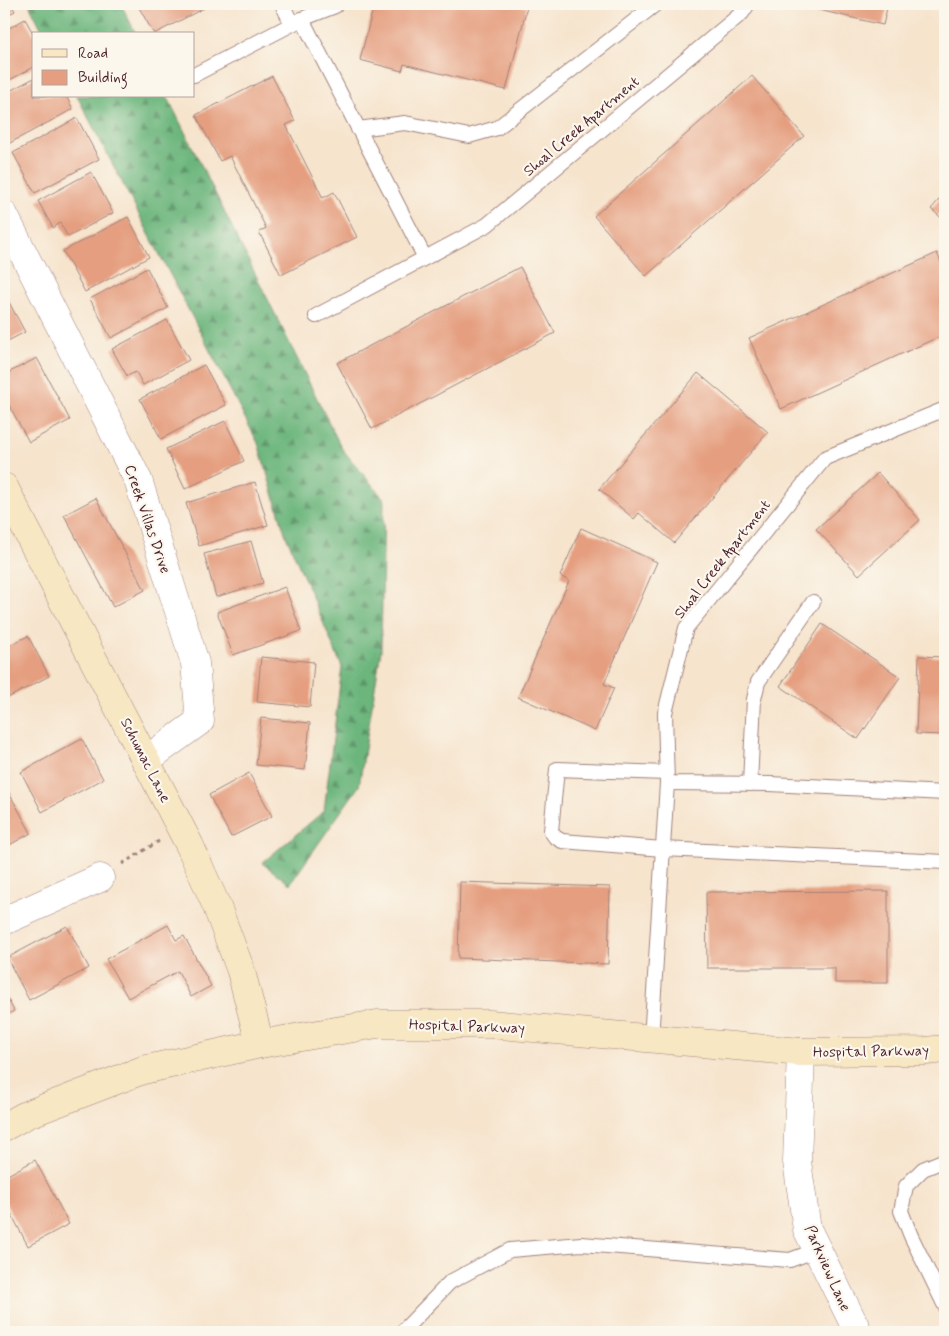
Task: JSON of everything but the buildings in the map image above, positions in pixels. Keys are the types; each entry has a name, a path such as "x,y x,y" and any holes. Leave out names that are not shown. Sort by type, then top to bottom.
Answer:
{"street":[{"name":"Creek Villas Drive","path":"4,215 138,480 195,662 200,721 146,760"},
{"name":"Schumac Lane","path":"4,487 181,828 217,907 242,971 260,1044"},
{"path":"4,922 100,878"},
{"name":"Hospital Parkway","path":"4,1127 26,1115 143,1070 260,1044 377,1024 490,1024 801,1052 926,1051 945,1049"},
{"name":"Parkview Lane","path":"801,1052 797,1162 807,1229 856,1331"}],"lane":[{"path":"282,4 297,21 358,129 424,258"},
{"path":"195,74 297,21 335,6 335,4"},
{"path":"358,129 405,122 469,136 497,128 510,120 656,4"},
{"name":"Shoal Creek Apartment","path":"316,316 487,225 742,13 748,4"},
{"name":"Shoal Creek Apartment","path":"652,1040 666,778 665,713 686,628 825,458 945,409"},
{"path":"750,784 754,700 758,682 812,602"},
{"path":"945,793 750,784 557,769 552,831 555,837 562,841 662,849 945,862"},
{"path":"945,1160 923,1169 906,1186 902,1211 911,1236 945,1306"},
{"path":"402,1332 450,1282 510,1250 581,1244 790,1260 817,1250"}],"path":[{"path":"100,878 181,828"}],"green space":[{"path":"29,4 121,4 135,32 43,32"},
{"path":"78,98 168,98 342,449 384,499 381,650 359,786 290,884 262,863 324,811 342,667 285,533 258,443"}]}
